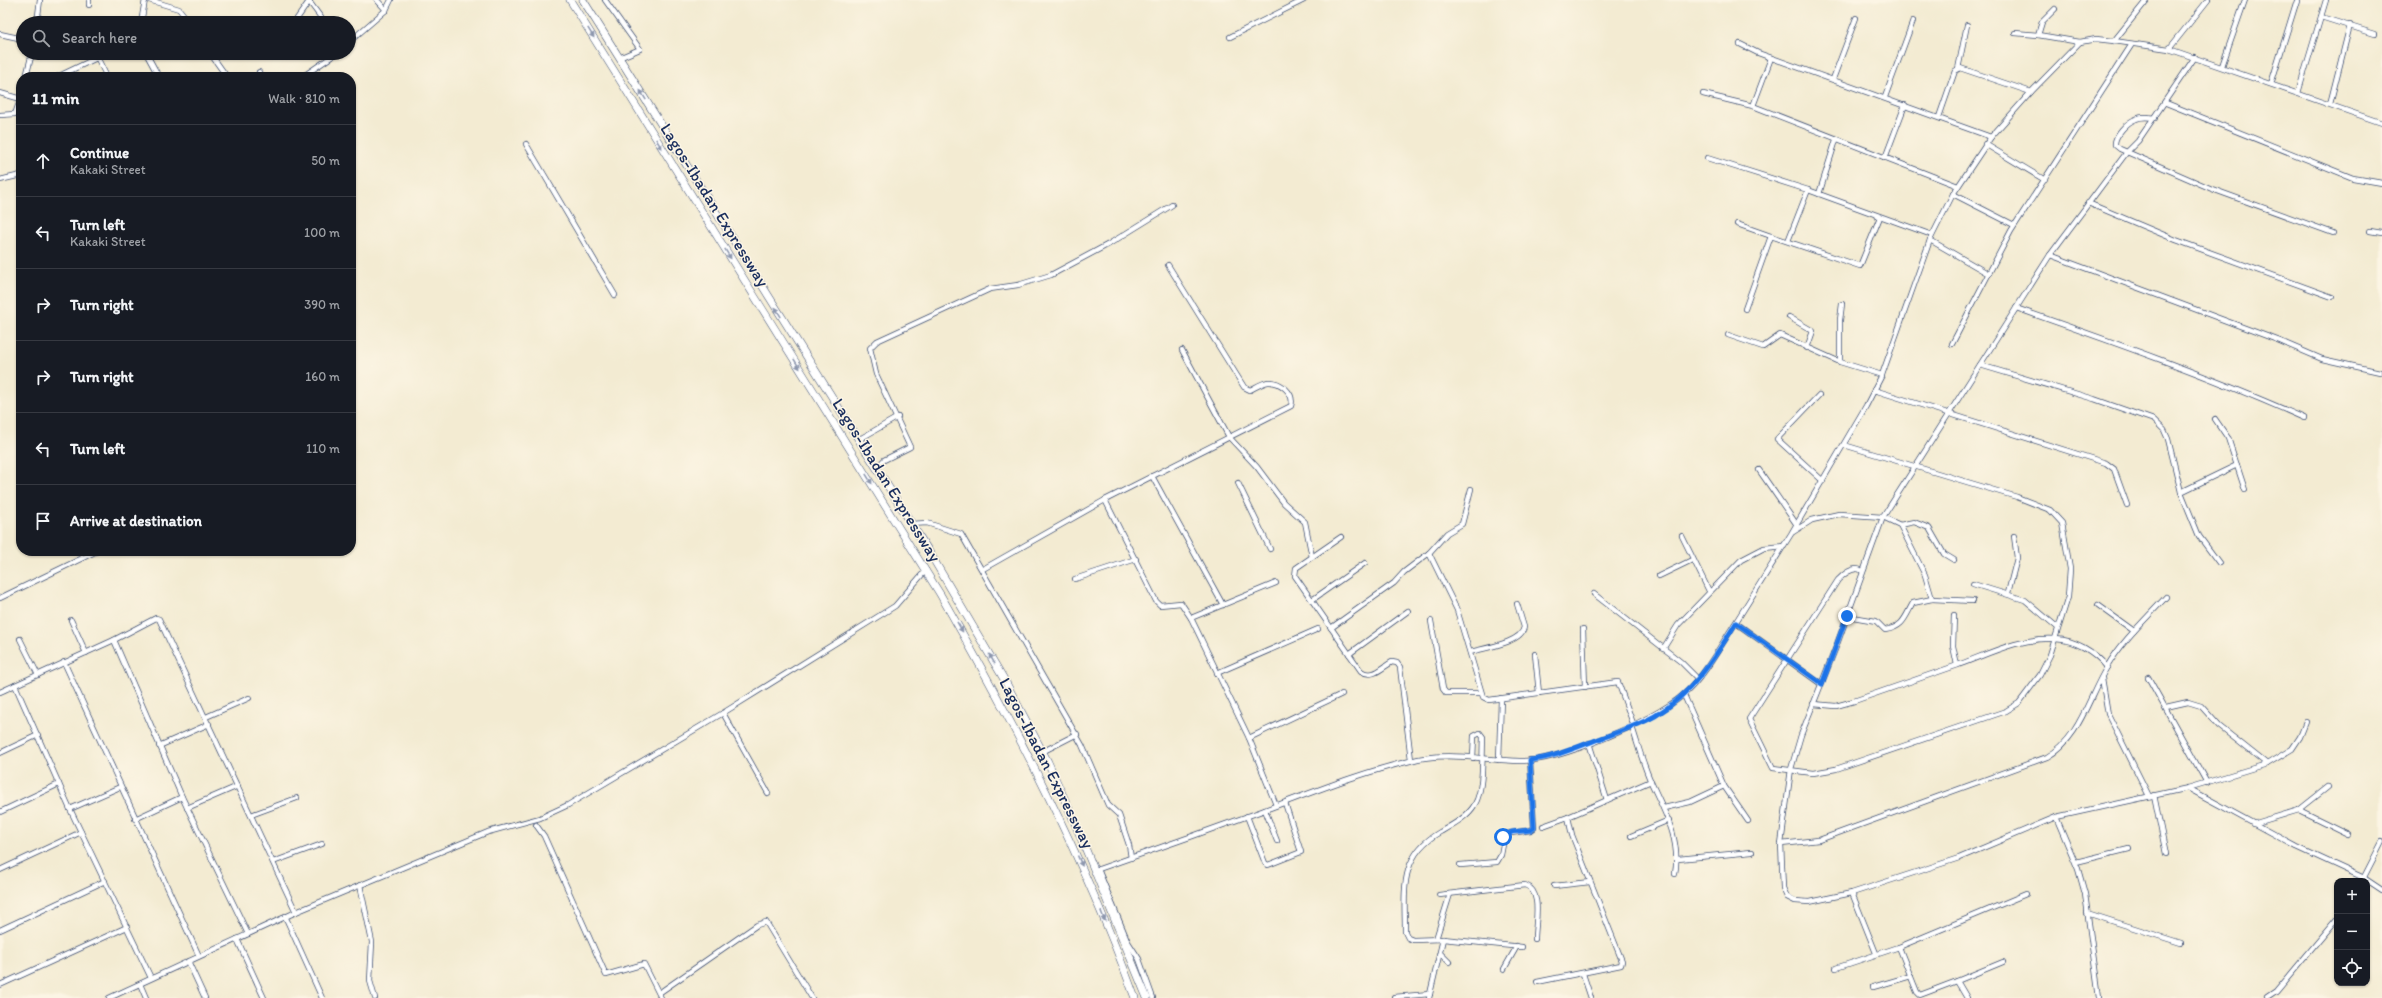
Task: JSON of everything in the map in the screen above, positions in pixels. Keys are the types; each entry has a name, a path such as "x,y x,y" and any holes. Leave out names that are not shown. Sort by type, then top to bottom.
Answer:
{"highway":[{"name":"Lagos-Ibadan Expressway","path":"570,0 940,594 1007,713 1062,821 1088,880 1135,998"},
{"name":"Lagos-Ibadan Expressway","path":"583,0 911,524 1018,706 1042,752 1097,870 1147,998"}],"street":[{"path":"38,16 40,0"},
{"path":"142,16 145,0"},
{"path":"149,0 179,9 184,16"},
{"path":"299,16 309,0 320,16"},
{"path":"377,0 386,10"},
{"path":"356,36 386,10 391,0"},
{"path":"605,0 640,49 620,58"},
{"path":"1230,37 1304,0"},
{"path":"2114,41 2146,0"},
{"path":"2169,49 2208,0"},
{"path":"2222,66 2245,0"},
{"path":"2271,84 2297,0"},
{"path":"2298,93 2326,0"},
{"path":"2038,34 2042,22 2055,9"},
{"path":"2321,17 2375,34"},
{"path":"1833,79 1856,18"},
{"path":"1885,98 1913,21"},
{"path":"1939,117 1955,71 1958,69 1967,25"},
{"path":"2330,104 2350,25"},
{"path":"2014,33 2038,34 2080,42 2096,39 2169,49 2222,66 2382,123"},
{"path":"0,34 16,37"},
{"path":"1153,998 1097,870 1369,772 1411,760 1442,756 1499,760 1530,760 1556,754 1589,743 1655,716 1684,695 1698,679 1736,623 1784,546 1844,445 1874,390 1882,375 1932,235 1953,194 1991,137 2031,92 2080,42"},
{"path":"1740,44 1771,58 1939,117 1991,137"},
{"path":"1952,344 2014,226 2046,180 2132,44"},
{"path":"2195,57 2155,118 2138,141 2127,152 2050,254 1883,517 1790,769 1781,844 1783,888 1787,897 1795,901 1808,902 1852,892 1959,858 2056,817 2188,788 2268,764 2292,749 2300,737 2306,722"},
{"path":"1753,106 1771,58"},
{"path":"27,72 30,60"},
{"path":"67,72 91,60"},
{"path":"98,60 104,72"},
{"path":"150,60 156,72"},
{"path":"215,60 223,72"},
{"path":"309,72 327,60"},
{"path":"1958,69 1963,69 2031,92"},
{"path":"0,93 16,97"},
{"path":"1703,94 1753,106 1836,140 1958,186"},
{"path":"2166,103 2353,178 2382,182"},
{"path":"1885,158 1905,105"},
{"path":"0,115 15,114 16,111"},
{"path":"2155,118 2143,117 2132,121 2117,137 2115,145 2127,152 2212,189 2333,233"},
{"path":"1819,194 1836,140"},
{"path":"526,144 616,295"},
{"path":"1986,144 2046,180"},
{"path":"1707,158 1808,190 1932,235"},
{"path":"0,180 16,176"},
{"path":"1788,241 1808,190"},
{"path":"1953,194 2014,226"},
{"path":"2088,203 2176,240 2332,297"},
{"path":"876,468 884,460 910,447 898,417 876,374 870,348 877,341 990,289 1018,286 1051,275 1109,244 1172,205"},
{"path":"1737,224 1860,266 1880,217"},
{"path":"2370,231 2382,233"},
{"path":"1745,309 1771,236"},
{"path":"1930,240 1989,274"},
{"path":"2050,254 2280,341 2322,359 2380,372"},
{"path":"983,569 1105,500 1291,406 1292,399 1283,387 1276,383 1267,382 1250,390 1244,387 1168,266"},
{"path":"1840,362 1842,304"},
{"path":"2016,308 2131,348 2237,388 2304,418"},
{"path":"1789,317 1813,331 1807,348"},
{"path":"1728,335 1763,347 1780,335 1840,362 1882,375"},
{"path":"1182,350 1229,437 1257,467 1284,502 1305,522 1312,557"},
{"path":"1980,365 2094,399 2154,420 2164,430 2168,439 2181,492 2199,536 2219,563"},
{"path":"1874,390 2106,462 2114,469 2127,505"},
{"path":"1819,395 1777,438 1822,481"},
{"path":"858,440 898,417"},
{"path":"2215,419 2228,438 2245,490"},
{"path":"1844,445 1914,467 1983,485 2050,510 2057,516 2065,535 2070,569 2068,597 2040,675 2020,703 2006,711 1836,769 1813,773 1773,768 1749,719 1838,580 1850,571 1857,569 1862,571"},
{"path":"2181,492 2237,465"},
{"path":"1759,470 1797,524"},
{"path":"1152,476 1223,605"},
{"path":"1238,483 1270,549"},
{"path":"1331,628 1394,583 1404,572 1429,553 1447,532 1462,524 1471,489"},
{"path":"1105,500 1160,605 1181,603 1191,618 1249,738 1276,805"},
{"path":"1803,514 1812,520"},
{"path":"1791,534 1812,520 1839,514 1883,517 1900,525 1914,522 1928,528 1944,554 1954,560"},
{"path":"911,524 927,523 961,534 983,569 1011,624 1076,734 1108,805 1119,815 1129,845 1131,858"},
{"path":"1900,525 1925,575 1932,600"},
{"path":"1682,536 1692,560 1709,591"},
{"path":"2008,594 2016,558 2014,536"},
{"path":"1341,537 1312,557 1294,572 1361,671 1366,675 1374,674 1392,662 1397,663 1400,667 1411,760"},
{"path":"1663,649 1678,625 1709,591 1751,553 1764,548 1784,546"},
{"path":"1429,553 1457,610 1483,697 1489,700 1618,682 1651,780 1674,830 1678,859 1675,874"},
{"path":"0,598 88,556"},
{"path":"1075,579 1136,559"},
{"path":"1659,576 1692,560"},
{"path":"1312,600 1365,563"},
{"path":"110,998 285,916 488,832 540,818 568,805 723,713 895,606 926,570"},
{"path":"1191,618 1276,583"},
{"path":"1972,584 2025,600 2057,627"},
{"path":"1594,594 1681,662 1698,679"},
{"path":"1781,844 1819,840 2047,757 2057,752 2070,737 2107,667 2134,631 2166,597"},
{"path":"1847,616 1876,621 1886,630 1906,619 1913,603 1932,600 1973,601"},
{"path":"1470,652 1512,641 1520,636 1524,627 1517,604"},
{"path":"2098,605 2134,631"},
{"path":"1349,654 1408,611"},
{"path":"1954,615 1953,646 1957,665"},
{"path":"0,692 114,640 147,621 156,618 159,619 296,912"},
{"path":"71,620 86,653"},
{"path":"1431,620 1446,693 1481,693"},
{"path":"1736,623 1787,661 1822,684"},
{"path":"1217,673 1318,629"},
{"path":"1583,629 1585,687"},
{"path":"20,639 38,675"},
{"path":"1813,704 1836,706 1848,703 2018,643 2054,639 2082,646 2094,653 2107,667"},
{"path":"114,640 187,808 248,934"},
{"path":"1535,654 1539,693"},
{"path":"64,662 199,956"},
{"path":"2148,677 2207,783"},
{"path":"2102,678 2108,714 2151,795 2166,854"},
{"path":"15,685 70,809 150,978"},
{"path":"1249,738 1342,694"},
{"path":"1684,695 1724,786 1748,821"},
{"path":"206,717 249,698"},
{"path":"1499,760 1500,698"},
{"path":"2166,707 2188,702 2200,706 2219,726 2268,764"},
{"path":"723,713 768,793"},
{"path":"159,746 209,724"},
{"path":"1473,758 1474,736 1480,733 1483,737 1482,758 1480,790 1476,803 1462,818 1434,835 1422,846 1407,869 1405,932 1408,938 1413,940 1443,939 1520,946 1504,969"},
{"path":"1042,752 1076,734"},
{"path":"0,753 38,735"},
{"path":"1589,743 1607,800"},
{"path":"1460,865 1496,862 1501,855 1505,834 1531,830 1534,828 1530,760"},
{"path":"1543,826 1568,817 1651,780"},
{"path":"0,812 59,784"},
{"path":"70,809 120,786"},
{"path":"187,808 238,786"},
{"path":"1664,808 1690,802 1724,786"},
{"path":"2253,824 2299,810 2328,787"},
{"path":"2188,788 2297,847 2361,878"},
{"path":"135,819 182,797"},
{"path":"251,815 297,798"},
{"path":"1247,816 1265,863 1268,865 1300,852 1285,803"},
{"path":"1265,810 1276,841"},
{"path":"2299,810 2348,834"},
{"path":"1538,982 1618,967 1622,961 1572,835 1568,817"},
{"path":"2056,817 2076,862 2085,894 2099,998"},
{"path":"1631,836 1669,820"},
{"path":"536,825 544,836 606,975 644,964 661,998"},
{"path":"0,870 81,832"},
{"path":"2364,878 2382,842"},
{"path":"273,862 322,844"},
{"path":"2076,862 2129,849"},
{"path":"1678,859 1752,852"},
{"path":"0,930 105,881"},
{"path":"1554,886 1590,882"},
{"path":"2370,883 2382,890"},
{"path":"360,885 372,942 370,981 374,998"},
{"path":"1439,895 1524,885 1532,887 1535,892 1536,901 1535,939"},
{"path":"1852,892 1876,953"},
{"path":"1436,939 1450,894"},
{"path":"1836,968 1876,953 1899,947 2026,894"},
{"path":"2087,913 2181,943"},
{"path":"285,916 322,998"},
{"path":"659,993 758,925 766,922 812,998"},
{"path":"2267,998 2276,992 2334,923"},
{"path":"0,985 127,927"},
{"path":"236,939 264,998"},
{"path":"1394,997 1429,996 1443,939"},
{"path":"1899,947 1918,996 2003,962"},
{"path":"1440,953 1449,962"},
{"path":"188,961 205,998"},
{"path":"1583,974 1591,998"},
{"path":"1873,987 1911,976"},
{"path":"1957,981 1967,998"},
{"path":"140,984 146,998"}],"route":[{"path":"1503,837 1508,833 1531,830 1534,828 1530,792 1530,760 1538,760 1589,743 1632,727 1655,716 1684,695 1698,679 1709,665 1736,623 1787,661 1822,684 1847,616"}]}
